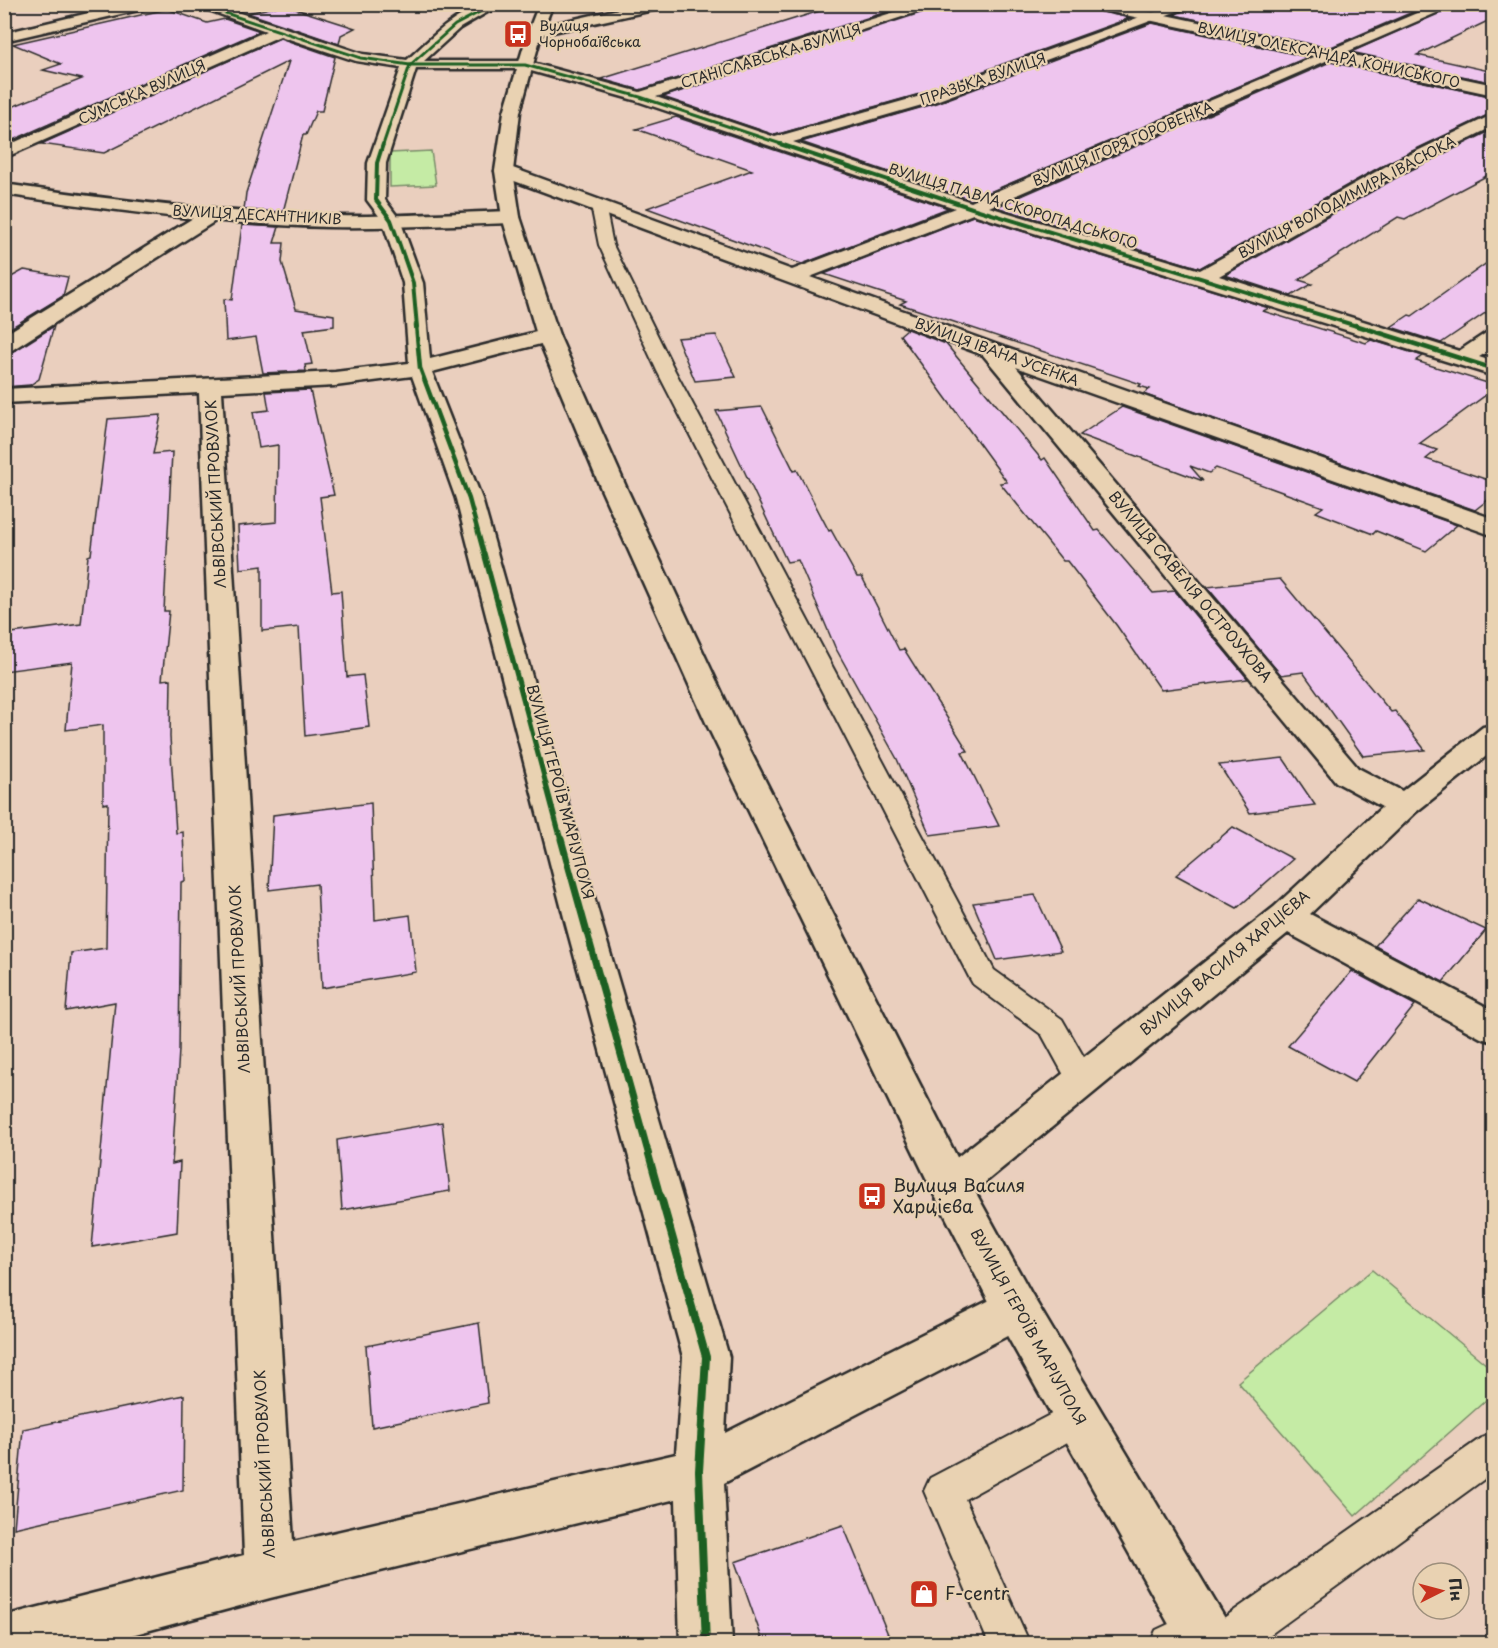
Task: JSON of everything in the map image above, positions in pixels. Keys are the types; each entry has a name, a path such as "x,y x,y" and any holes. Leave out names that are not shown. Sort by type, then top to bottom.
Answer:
{"street":[{"path":"4,37 147,4"},
{"name":"ВУЛИЦЯ ПАВЛА СКОРОПАДСЬКОГО","path":"198,4 361,57 410,65 525,65 640,97 972,208 1202,276 1494,369"},
{"name":"ВУЛИЦЯ ГЕРОЇВ МАРІУПОЛЯ","path":"495,4 455,25 410,65 377,163 376,200 391,220 413,283 420,368 468,499 587,936 706,1357 699,1471 706,1644"},
{"name":"ВУЛИЦЯ ГЕРОЇВ МАРІУПОЛЯ","path":"546,4 535,32 512,112 504,171 511,217 548,335 614,489 723,727 951,1186 1016,1309 1200,1640"},
{"path":"535,32 662,4"},
{"name":"СТАНІСЛАВСЬКА ВУЛИЦЯ","path":"640,97 936,4"},
{"name":"ВУЛИЦЯ ОЛЕКСАНДРА КОНИСЬКОГО","path":"1093,4 1494,90"},
{"name":"ПРАЗЬКА ВУЛИЦЯ","path":"772,143 930,98 1190,4"},
{"name":"ВУЛИЦЯ ІГОРЯ ГОРОВЕНКА","path":"792,277 972,208 1451,4"},
{"name":"СУМСЬКА ВУЛИЦЯ","path":"4,153 279,31"},
{"name":"ВУЛИЦЯ ВОЛОДИМИРА ІВАСЮКА","path":"1202,276 1394,169 1494,119"},
{"name":"ВУЛИЦЯ ІВАНА УСЕНКА","path":"504,171 990,350 1494,528"},
{"name":"ВУЛИЦЯ ДЕСАНТНИКІВ","path":"4,189 72,200 302,220 511,217"},
{"path":"4,345 213,214"},
{"path":"4,396 335,379 420,368 548,335"},
{"path":"1462,359 1494,338"},
{"name":"ВУЛИЦЯ САВЕЛІЯ ОСТРОУХОВА","path":"990,350 1347,775 1404,805"},
{"name":"ЛЬВІВСЬКИЙ ПРОВУЛОК","path":"210,385 270,1573"},
{"name":"ВУЛИЦЯ ВАСИЛЯ ХАРЦІЄВА","path":"951,1186 1286,916 1404,805 1490,741"},
{"path":"1286,916 1494,1028"},
{"path":"4,1642 270,1573 699,1471 1016,1309"}],"lane":[{"path":"598,205 606,246 666,371 983,977 1052,1027 1082,1080"},
{"path":"1010,1644 943,1491 1078,1417"},
{"path":"1200,1640 1331,1568 1494,1450"}],"green space":[{"path":"431,151 436,185 390,187 390,153"},
{"path":"1372,1270 1493,1370 1493,1394 1355,1516 1238,1382"}],"building":[{"path":"822,4 911,4 640,90 601,79 823,10"},
{"path":"944,4 1085,4 1093,10 1130,18 923,93 775,135 663,97"},
{"path":"1198,4 1431,4 1329,48 1174,15"},
{"path":"1459,4 1494,4 1494,18 1417,55 1494,72 1494,83 1351,52"},
{"path":"283,5 355,28 341,35 339,44 248,13"},
{"path":"167,9 207,23 225,19 260,31 13,140 4,139 4,110 82,79 43,70 61,64 13,44"},
{"path":"1152,23 1308,57 971,200 801,142 937,103"},
{"path":"280,38 335,57 322,111 316,111 306,135 303,135 283,212 244,210 246,193 289,61 104,153 41,144"},
{"path":"1330,62 1494,97 1494,112 1387,163 1200,268 996,207"},
{"path":"676,117 948,208 802,264 789,260 647,208 752,170 636,129"},
{"path":"1494,129 1494,172 1405,219 1398,217 1299,280 1312,284 1291,296 1225,275 1401,175"},
{"path":"973,216 1269,308 1263,311 1366,343 1371,340 1423,356 1416,361 1494,385 1494,389 1419,444 1437,450 1426,459 1494,482 1494,495 1475,510 1143,394 1150,389 1139,386 1141,384 900,304 906,301 824,274"},
{"path":"242,225 279,227 274,243 284,243 282,262 296,309 334,315 334,326 304,330 312,364 305,365 306,371 263,373 256,337 226,341 224,299 232,300"},
{"path":"1494,258 1494,307 1441,343 1391,327 1409,315 1412,316"},
{"path":"24,270 68,277 63,296 4,332 4,281"},
{"path":"54,326 39,379 30,385 4,387 4,353 13,352"},
{"path":"907,329 946,344 1042,460 1045,458 1095,531 1099,530 1153,593 1175,591 1248,679 1161,690 1117,626 1067,561 1063,561 1000,483 1007,482 900,335"},
{"path":"716,335 736,377 695,381 677,338"},
{"path":"310,390 334,495 320,497 332,592 341,591 347,677 363,675 369,727 305,736 299,627 262,631 262,566 240,569 238,526 277,522 278,445 259,448 253,412 269,410 266,392"},
{"path":"762,407 794,471 797,470 829,531 831,530 857,577 862,577 899,650 904,649 968,751 962,752 999,826 930,835 897,759 835,647 798,560 787,562 716,411"},
{"path":"1122,407 1457,525 1426,551 1376,531 1373,534 1316,512 1323,507 1216,468 1209,473 1190,466 1203,481 1080,435"},
{"path":"161,415 153,454 172,452 164,611 169,611 162,680 171,679 170,737 176,833 183,832 185,881 181,882 179,1050 172,1164 180,1162 177,1232 92,1247 115,1002 66,1011 71,953 106,948 108,803 103,804 103,725 66,730 72,662 4,671 4,634 81,624 88,556 91,555 108,419"},
{"path":"1280,579 1391,712 1395,711 1425,750 1363,756 1303,672 1281,675 1207,587"},
{"path":"1283,758 1315,805 1250,813 1219,765"},
{"path":"371,803 375,920 410,915 416,972 322,988 317,884 269,890 273,815"},
{"path":"1233,827 1293,859 1237,908 1176,875"},
{"path":"1035,895 1061,951 997,960 973,903"},
{"path":"1418,898 1486,930 1443,982 1375,946"},
{"path":"1352,971 1415,1005 1354,1082 1288,1046"},
{"path":"442,1122 450,1191 342,1210 337,1140"},
{"path":"479,1323 488,1403 372,1427 366,1346"},
{"path":"184,1395 183,1490 14,1528 23,1429"},
{"path":"843,1525 892,1644 764,1644 735,1562"}],"cycle path":[{"path":"198,4 361,58 410,65 525,65 640,97 972,208 1202,277 1494,369"},
{"path":"495,4 455,25 410,65 377,163 376,200 391,220 413,283 420,368 469,499 584,925 706,1357 699,1471 706,1644"}],"place":[{"name":"Вулиця Чорнобаївська","path":"518,34"},
{"name":"Вулиця Василя Харцієва","path":"872,1196"},
{"name":"F-centr","path":"924,1594"}]}
